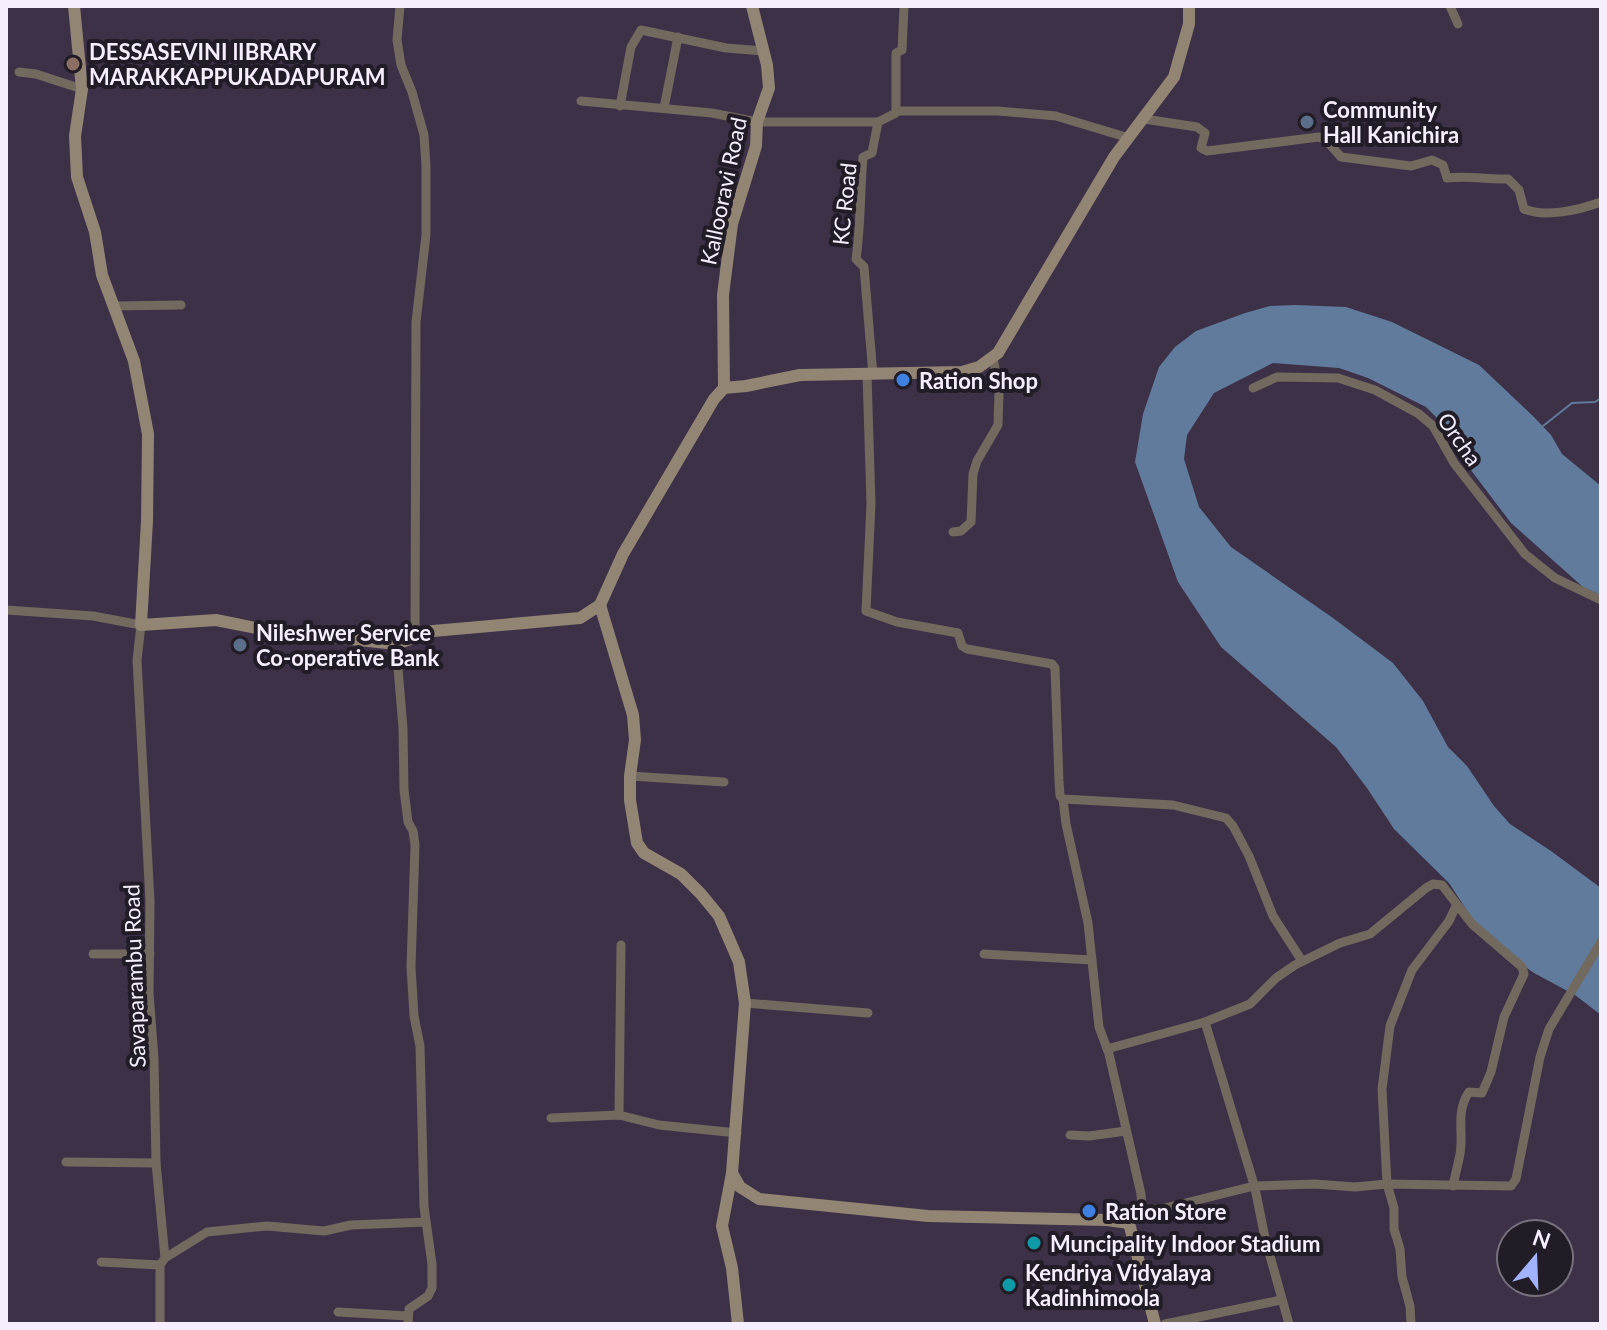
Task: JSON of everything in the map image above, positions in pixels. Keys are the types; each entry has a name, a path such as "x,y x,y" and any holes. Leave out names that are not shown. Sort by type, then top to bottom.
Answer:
{"main road":[{"name":"Kallooravi Road","path":"724,388 723,295 732,224 756,146 757,122 769,88 767,65 752,6"},
{"path":"71,7 82,89 75,136 77,177 95,232 102,275 134,361 148,434 141,625 216,620 266,630 396,644 433,631 580,618 600,605 623,554 714,399 724,388 800,375 962,372 979,367 993,357 1009,337 1114,157 1174,77 1189,24 1189,6"},
{"path":"600,605 633,715 635,740 630,776 632,824 637,843 644,853 681,874 719,916 739,962 745,1003 737,1133 722,1226 732,1268 738,1324"},
{"path":"732,1173 740,1187 759,1199 928,1216 1129,1223 1155,1324"}],"street":[{"path":"400,6 397,40 401,65 424,135 426,166 426,235 416,322 415,638"},
{"path":"896,111 896,53 902,50 904,6"},
{"path":"1450,6 1458,24"},
{"path":"620,106 631,47 641,30 726,48 763,51"},
{"path":"664,108 678,37"},
{"path":"19,72 36,74 82,89"},
{"path":"581,101 712,113 757,122 878,122 896,111 998,111 1056,116 1129,138"},
{"path":"1144,119 1197,127 1205,133 1201,148 1207,151 1319,137 1326,140 1341,157 1411,166 1432,160 1443,165 1447,178 1471,175 1492,180 1508,179 1519,190 1524,209 1535,214 1601,202"},
{"name":"KC Road","path":"870,375 864,267 856,259 861,227 859,208 863,157 872,153 878,122"},
{"path":"116,306 181,305"},
{"path":"953,532 961,531 971,522 973,474 998,425 999,392 993,357"},
{"path":"870,375 871,504 866,611 897,622 958,633 962,646 967,649 1052,664 1055,668 1060,796 1084,902 1099,1027 1107,1049 1142,1209"},
{"name":"Orcha","path":"1253,388 1277,377 1338,378 1375,390 1419,414 1433,426 1454,463 1525,554 1555,578 1601,600"},
{"path":"6,610 93,616 141,625"},
{"name":"Savaparambu Road","path":"141,625 137,660 150,901 149,993 162,1262 160,1324"},
{"path":"338,1312 408,1320 409,1309 428,1296 432,1288 426,1222 420,1046 414,1016 411,967 415,845 404,790 396,644"},
{"path":"630,776 724,782"},
{"path":"1063,799 1173,805 1226,818 1249,856 1273,916 1302,961"},
{"path":"1107,1049 1205,1022 1250,1004 1276,978 1302,961 1340,943 1370,934 1433,884 1442,885 1472,924 1522,967 1524,974 1504,1017 1491,1072 1482,1093 1469,1092 1466,1096 1459,1122 1461,1152 1453,1186"},
{"path":"1411,1324 1394,1229 1394,1208 1387,1184 1382,1089 1390,1026 1412,970 1449,921 1456,906"},
{"path":"1129,1223 1135,1212 1142,1209 1161,1209 1254,1186 1511,1186 1516,1179 1540,1057 1554,1018 1601,942"},
{"path":"619,1115 621,945"},
{"path":"93,954 150,954"},
{"path":"984,954 1092,960"},
{"path":"745,1003 868,1013"},
{"path":"1205,1022 1254,1186 1289,1324"},
{"path":"551,1118 619,1115 659,1125 737,1133"},
{"path":"1070,1135 1126,1131"},
{"path":"66,1162 156,1163"},
{"path":"101,1262 162,1262 207,1232 267,1226 324,1231 351,1225 426,1222"},
{"path":"1165,1324 1281,1300"}],"water":[{"path":"1270,306 1346,307 1392,322 1479,365 1551,435 1562,454 1601,486 1601,595 1583,587 1511,523 1458,453 1442,423 1426,407 1368,378 1339,368 1273,363 1214,393 1187,435 1184,459 1199,507 1231,547 1393,663 1423,701 1448,747 1467,766 1510,824 1601,888 1601,1015 1575,995 1514,959 1477,926 1449,883 1394,829 1336,747 1221,647 1178,582 1135,462 1143,414 1159,367 1175,347 1196,331"}],"waterway":[{"path":"1543,426 1572,403 1595,402 1601,398"}],"place":[{"name":"DESSASEVINI lIBRARY MARAKKAPPUKADAPURAM","path":"73,64"},
{"name":"Community Hall Kanichira","path":"1307,122"},
{"name":"Ration Shop","path":"903,380"},
{"name":"Nileshwer Service Co-operative Bank","path":"240,645"},
{"name":"Ration Store","path":"1089,1211"},
{"name":"Muncipality Indoor Stadium","path":"1034,1243"},
{"name":"Kendriya Vidyalaya Kadinhimoola","path":"1009,1285"}]}
